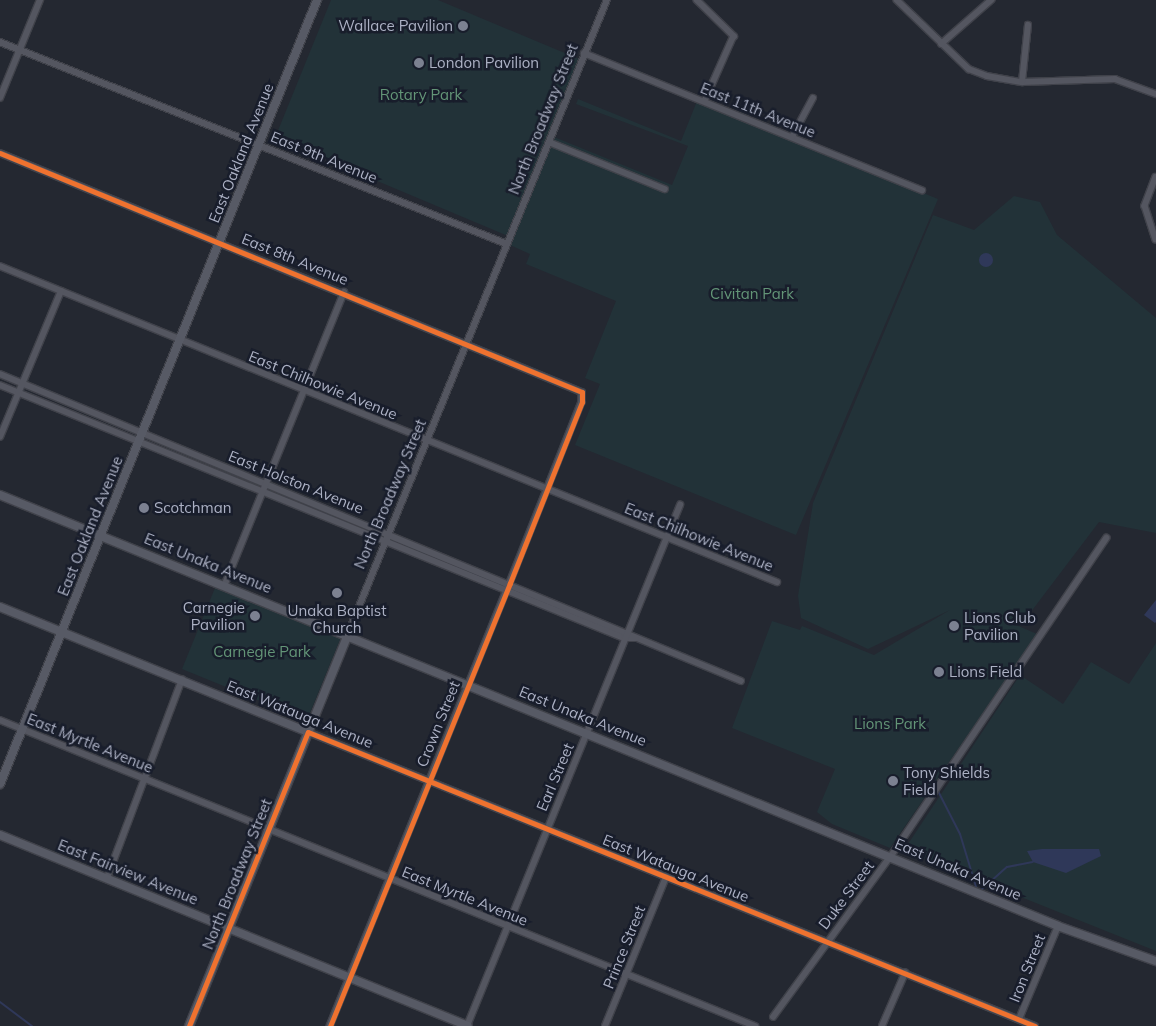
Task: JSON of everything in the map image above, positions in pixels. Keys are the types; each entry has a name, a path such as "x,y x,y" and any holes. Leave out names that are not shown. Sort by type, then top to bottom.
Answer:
{"main road":[{"name":"East Oakland Avenue","path":"0,784 143,433 178,339 219,242 257,143 317,0"},
{"name":"East Unaka Avenue","path":"0,495 225,584 347,636 588,732 1058,926 1156,961"},
{"name":"East Watauga Avenue","path":"0,607 308,732"},
{"name":"North Broadway Street","path":"189,1026 347,636"},
{"name":"East Fairview Avenue","path":"0,835 229,927 467,1026"}],"street":[{"path":"0,98 40,0"},
{"name":"North Broadway Street","path":"347,636 607,0"},
{"path":"697,0 734,36 706,102"},
{"path":"897,0 940,44 969,69 1022,82 1115,79 1156,94"},
{"path":"940,44 991,0"},
{"path":"1022,82 1028,25"},
{"name":"East 9th Avenue","path":"0,42 20,47 507,244"},
{"name":"East 11th Avenue","path":"584,53 922,190"},
{"path":"792,137 813,98"},
{"path":"549,142 665,189"},
{"name":"East 8th Avenue","path":"0,153 468,341 580,389"},
{"path":"1156,177 1145,206 1156,239"},
{"name":"East Chilhowie Avenue","path":"0,266 777,582"},
{"path":"0,437 61,291"},
{"path":"225,584 263,490 268,484 344,292"},
{"name":"East Holston Avenue","path":"0,374 627,630 636,638 742,681"},
{"name":"East Holston Avenue","path":"0,385 263,490 624,638 636,638"},
{"name":"Crown Street","path":"330,1026 582,402 580,389"},
{"name":"Earl Street","path":"467,1026 588,732 665,537 680,505"},
{"name":"Duke Street","path":"773,1017 891,856 1106,538"},
{"path":"107,878 142,777 182,680"},
{"name":"East Myrtle Avenue","path":"0,720 269,828 388,879 755,1026"},
{"name":"East Watauga Avenue","path":"308,732 1035,1026"},
{"name":"Prince Street","path":"605,1026 666,877"},
{"name":"Iron Street","path":"1019,1020 1058,926"},
{"path":"882,1026 906,973"}],"green space":[{"name":"Rotary Park","path":"331,0 438,0 579,59 508,236 275,138"},
{"name":"Civitan Park","path":"578,99 681,141 697,101 938,199 796,535 575,445 600,384 585,378 616,301 526,264 530,254 510,245 554,137 672,185 688,146 576,104"},
{"name":"Lions Park","path":"1014,196 1040,202 1057,235 1156,318 1156,533 1099,522 1021,625 1011,623 1037,634 890,848 832,824 817,812 835,769 732,728 772,621 800,630 802,626 874,655 950,610 868,649 801,618 798,596 813,503 933,215 974,230"},
{"name":"Carnegie Park","path":"217,583 342,635 307,720 182,669"},
{"path":"1156,643 1156,951 904,850 1020,675 1063,704 1091,662 1129,684"}],"water":[{"path":"983,253 989,253 993,260 989,267 983,267 979,263 979,257"},
{"path":"1156,600 1156,622 1155,623 1144,615"},
{"path":"1042,849 1099,849 1101,856 1066,873 1033,862 1027,851"}],"waterway":[{"path":"938,791 960,834 977,890"},
{"path":"980,891 1007,867 1033,862"},
{"path":"0,1002 32,1026"}],"cycle path":[{"path":"0,153 582,392 582,402 330,1026"},
{"path":"189,1026 308,732 1035,1026"}],"place":[{"name":"Wallace Pavilion","path":"463,26"},
{"name":"London Pavilion","path":"419,63"},
{"name":"Scotchman","path":"144,508"},
{"name":"Unaka Baptist Church","path":"337,593"},
{"name":"Carnegie Pavilion","path":"255,616"},
{"name":"Lions Club Pavilion","path":"954,626"},
{"name":"Lions Field","path":"939,672"},
{"name":"Tony Shields Field","path":"893,781"}]}
